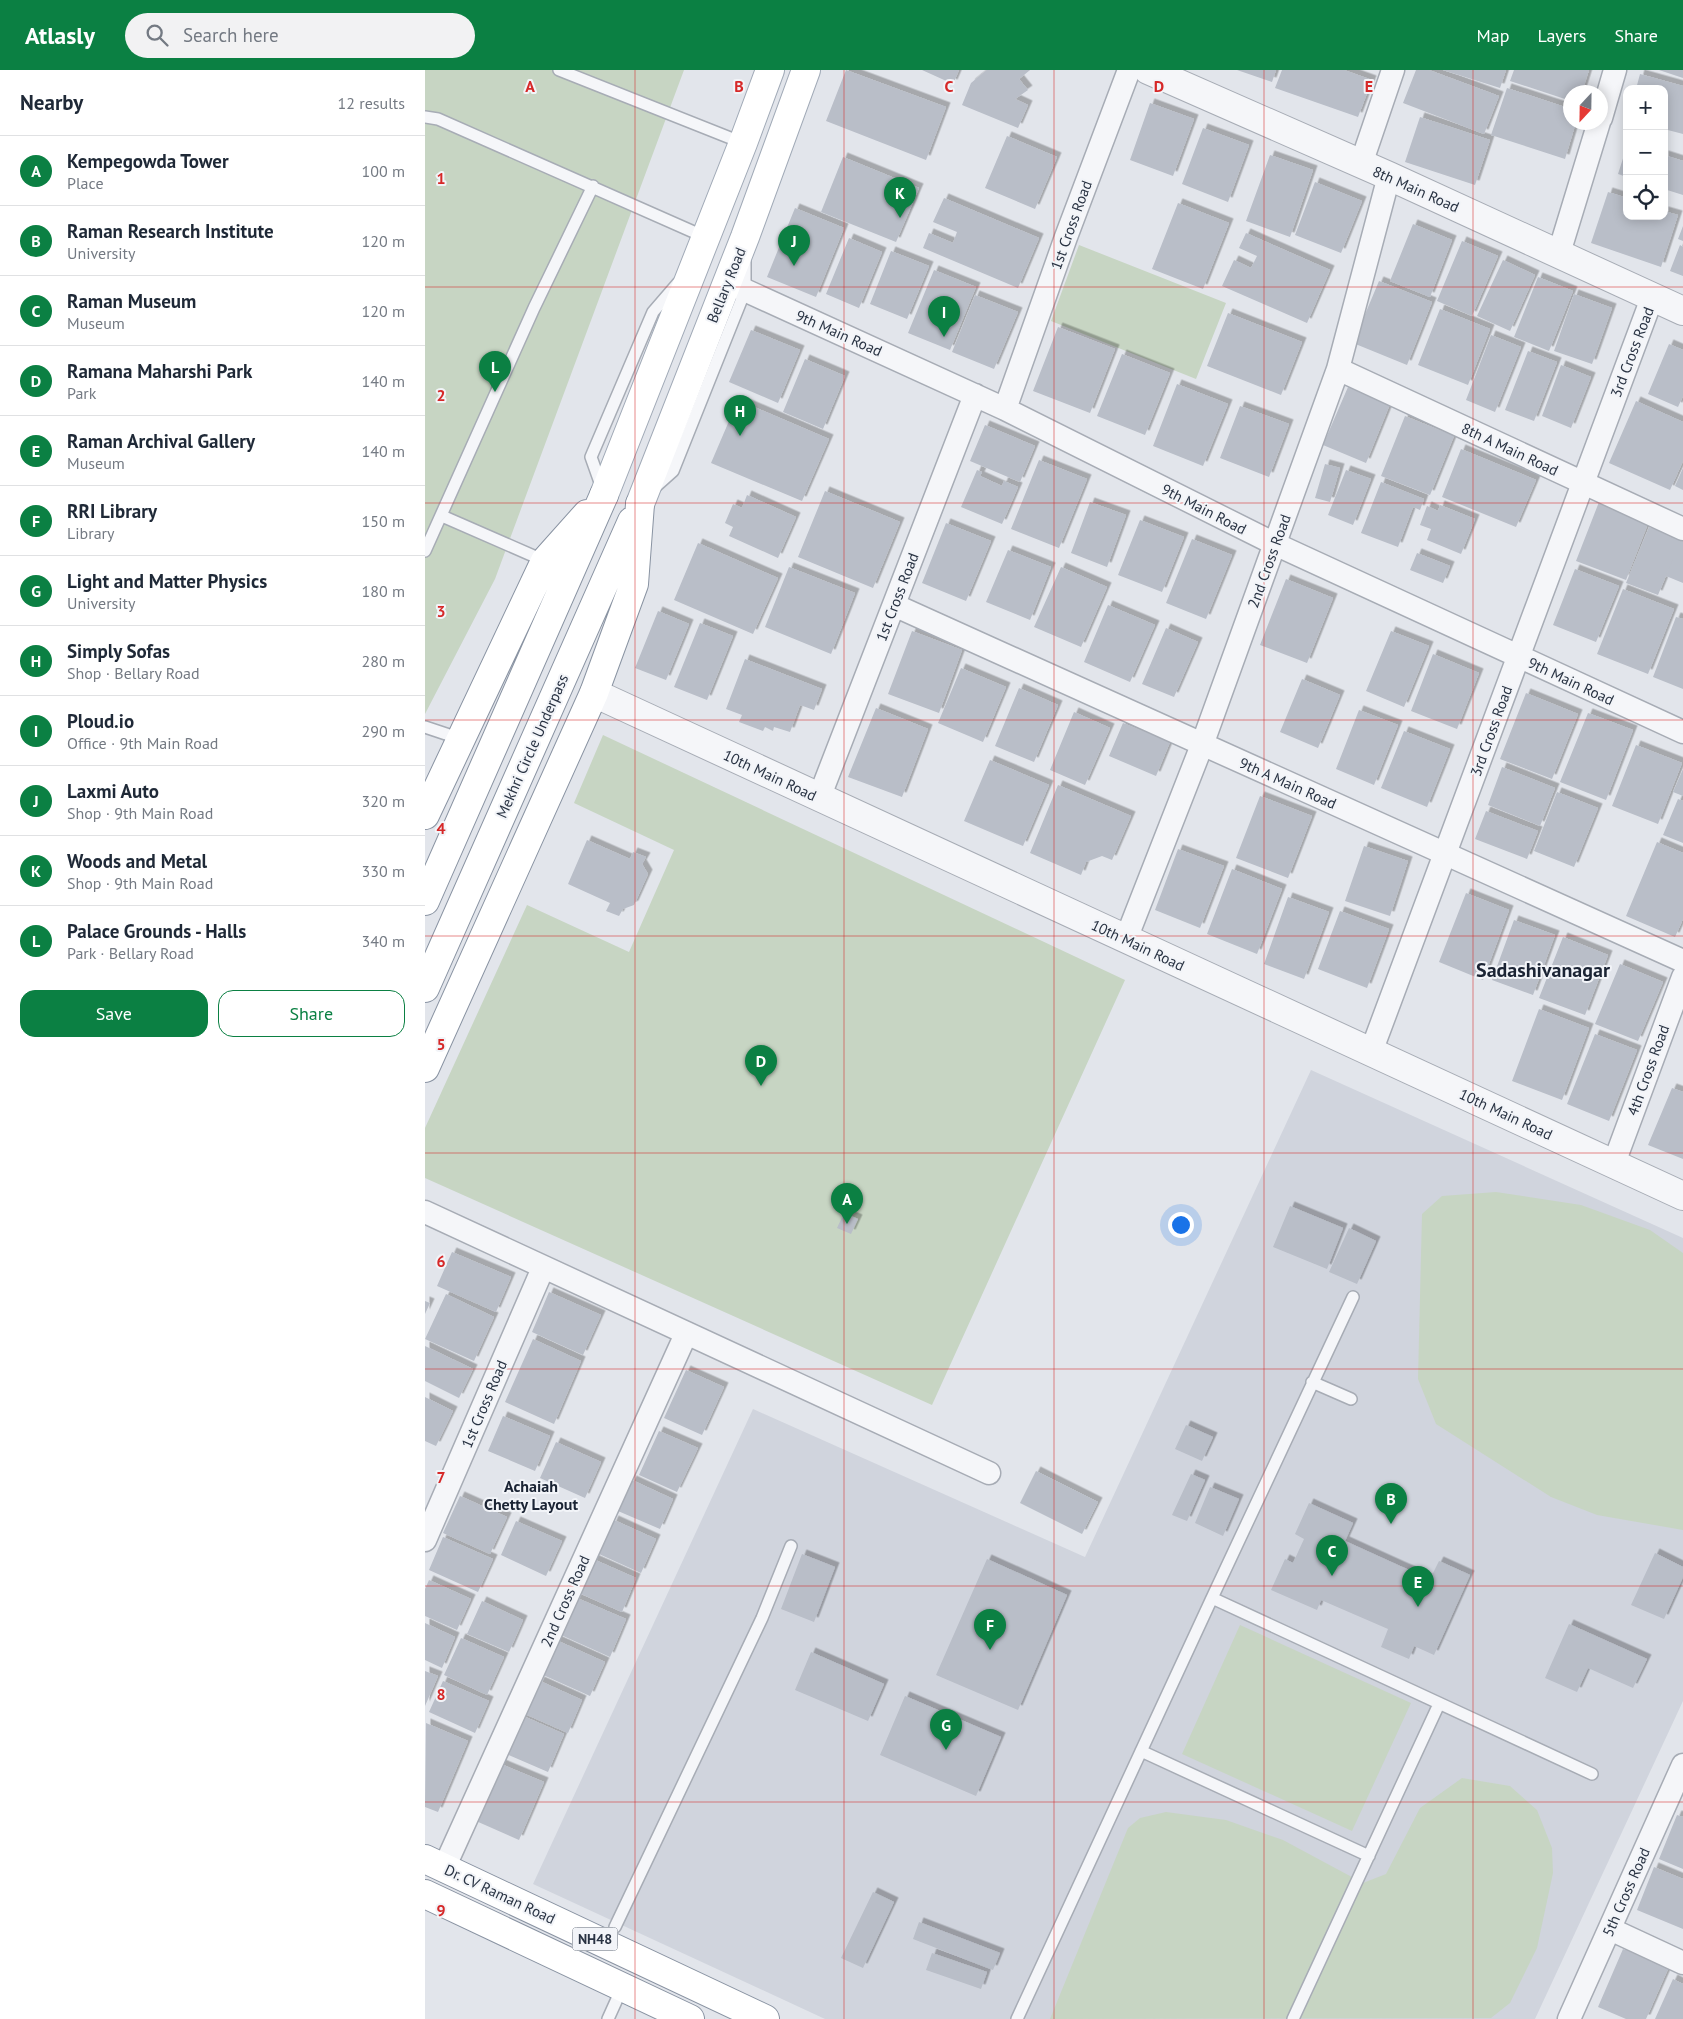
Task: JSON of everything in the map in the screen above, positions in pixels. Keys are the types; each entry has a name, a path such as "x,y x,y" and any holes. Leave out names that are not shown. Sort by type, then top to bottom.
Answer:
{"main road":[{"path":"425,901 604,495 770,70"},
{"name":"Bellary Road","path":"640,501 736,286 745,237 807,70"},
{"path":"425,815 545,561 604,495"},
{"path":"425,1068 593,693 634,584 640,501"},
{"name":"Mekhri Circle Underpass","path":"425,988 640,501"},
{"name":"Dr. CV Raman Road","path":"434,1863 765,2019"},
{"name":"NH48","path":"425,1894 690,2019"}],"street":[{"name":"1st Cross Road","path":"1005,409 1069,228 1129,70"},
{"name":"8th Main Road","path":"1148,70 1389,176 1683,312"},
{"path":"1361,164 1393,70"},
{"path":"1608,94 1615,70"},
{"path":"1559,253 1597,130"},
{"name":"2nd Cross Road","path":"1125,939 1202,745 1338,369 1389,176"},
{"name":"9th Main Road","path":"736,286 1005,409 1275,544 1683,732"},
{"name":"3rd Cross Road","path":"1371,1052 1652,298"},
{"name":"8th A Main Road","path":"1338,369 1683,529"},
{"name":"1st Cross Road","path":"819,798 975,395"},
{"name":"9th A Main Road","path":"894,605 1683,961"},
{"name":"10th Main Road","path":"593,693 1683,1196"},
{"name":"4th Cross Road","path":"1614,1163 1683,977"},
{"path":"425,1212 989,1473"},
{"name":"1st Cross Road","path":"425,1540 543,1268"},
{"name":"2nd Cross Road","path":"434,1863 686,1334"},
{"name":"5th Cross Road","path":"1569,2019 1610,1929 1679,1788 1683,1765"},
{"path":"1610,1929 1683,1963"}],"lane":[{"path":"559,70 743,143"},
{"path":"425,108 438,119"},
{"path":"425,117 438,119 705,237"},
{"path":"425,551 534,308 593,186"},
{"path":"441,516 545,561"},
{"path":"425,726 461,739"},
{"path":"1017,2019 1353,1297"},
{"path":"1312,1382 1351,1399"},
{"path":"615,1927 762,1618 791,1546"},
{"path":"1212,1598 1592,1774"},
{"path":"1293,2019 1439,1704"},
{"path":"1141,1751 1369,1856"},
{"path":"608,2019 623,1988"}],"shaded area":[{"path":"1311,1070 1683,1238 1683,1701 1535,2019 825,2019 533,1884 753,1409 1085,1557"}],"green space":[{"path":"425,70 684,70 495,579 425,714"},
{"path":"1079,245 1226,303 1196,379 1051,321"},
{"path":"603,735 1125,980 932,1405 425,1178 425,1128 527,905 629,952 674,850 574,803"},
{"path":"1496,1192 1581,1205 1650,1230 1683,1253 1683,1530 1597,1515 1551,1497 1436,1424 1418,1379 1422,1214 1442,1196"},
{"path":"1240,1625 1411,1703 1352,1831 1182,1754"},
{"path":"1462,1778 1510,1786 1537,1810 1552,1848 1553,1873 1537,1948 1510,2003 1491,2018 1050,2019 1128,1828 1140,1818 1166,1812 1226,1820 1283,1840 1363,1883 1386,1874 1420,1808"}],"building":[{"path":"846,70 946,107 926,160 826,121"},
{"path":"922,70 959,70 953,84"},
{"path":"987,70 1030,70 1019,79 1028,90 1015,99 1028,105 1018,128 962,105 971,83"},
{"path":"1237,70 1276,70 1272,82"},
{"path":"1282,70 1344,70 1372,80 1358,117 1275,88"},
{"path":"1416,70 1429,70 1499,96 1484,134 1403,103"},
{"path":"1443,70 1506,70 1500,88"},
{"path":"1514,70 1589,70 1584,85 1563,85 1563,98 1510,81"},
{"path":"1659,70 1683,70 1683,78"},
{"path":"1640,74 1683,86 1683,134 1668,130 1668,85 1637,85"},
{"path":"1507,88 1563,106 1563,130 1574,130 1565,159 1491,135"},
{"path":"1150,103 1194,119 1173,176 1130,160"},
{"path":"1420,117 1490,140 1475,185 1405,162"},
{"path":"1203,128 1249,145 1228,202 1182,184"},
{"path":"1007,136 1057,157 1035,209 985,188"},
{"path":"1270,155 1313,170 1290,237 1246,221"},
{"path":"1668,156 1683,161 1683,195 1668,190"},
{"path":"843,157 919,188 896,242 821,212"},
{"path":"1623,158 1623,176 1618,174"},
{"path":"1315,182 1362,201 1341,253 1295,235"},
{"path":"1608,192 1623,197 1623,220 1668,220 1668,212 1678,215 1661,267 1591,243"},
{"path":"944,198 1039,238 1018,288 923,248 929,233 953,243 957,232 933,222"},
{"path":"1178,203 1229,223 1203,289 1152,269"},
{"path":"795,208 844,228 816,297 767,277"},
{"path":"1413,224 1452,240 1430,297 1390,281"},
{"path":"1683,226 1683,241 1678,239"},
{"path":"1246,233 1330,270 1307,323 1222,286 1234,260 1251,268 1257,256 1239,248"},
{"path":"849,238 882,252 859,308 826,294"},
{"path":"1462,241 1498,256 1472,316 1437,301"},
{"path":"1680,245 1683,247 1683,276 1670,271"},
{"path":"891,251 929,266 907,319 870,304"},
{"path":"1503,260 1535,275 1510,331 1477,316"},
{"path":"934,270 976,287 950,350 908,333"},
{"path":"1538,277 1573,291 1549,351 1514,337"},
{"path":"1379,281 1432,302 1407,365 1353,343"},
{"path":"1574,294 1612,308 1592,364 1554,351"},
{"path":"975,295 1018,312 994,369 952,352"},
{"path":"1440,309 1490,329 1468,385 1418,365"},
{"path":"1228,313 1302,342 1281,395 1207,366"},
{"path":"1058,327 1115,349 1090,413 1033,391"},
{"path":"751,330 800,350 778,403 729,382"},
{"path":"1491,335 1521,347 1495,412 1466,400"},
{"path":"1669,344 1683,350 1683,396 1678,407 1648,394"},
{"path":"1528,351 1557,362 1534,421 1505,410"},
{"path":"1122,354 1170,373 1145,435 1097,416"},
{"path":"805,359 845,376 823,429 783,412"},
{"path":"1561,365 1591,377 1571,428 1542,416"},
{"path":"1177,384 1228,404 1203,466 1153,446"},
{"path":"1348,387 1390,404 1366,463 1323,445"},
{"path":"738,400 829,439 802,501 711,463"},
{"path":"1636,401 1683,422 1683,461 1670,490 1609,463"},
{"path":"1240,406 1289,424 1269,477 1220,458"},
{"path":"1405,416 1454,436 1430,495 1381,476"},
{"path":"985,425 1035,446 1020,482 970,461"},
{"path":"1461,449 1536,480 1516,527 1442,497"},
{"path":"1039,460 1087,479 1059,548 1011,529"},
{"path":"1325,464 1340,468 1330,502 1315,498"},
{"path":"1683,468 1683,490 1675,486"},
{"path":"977,470 982,472 980,476 1002,486 1004,481 1018,487 1002,524 961,507"},
{"path":"1346,470 1371,479 1353,525 1328,515"},
{"path":"1381,482 1424,499 1420,510 1413,507 1398,547 1361,533"},
{"path":"825,491 900,522 873,588 798,557"},
{"path":"747,495 796,517 778,558 729,536 733,527 725,523 733,504 742,508"},
{"path":"1090,502 1126,515 1107,567 1071,553"},
{"path":"1599,502 1649,521 1626,580 1576,561"},
{"path":"1440,505 1475,519 1461,554 1427,540 1431,529 1420,525 1427,506 1438,511"},
{"path":"1140,520 1184,537 1162,592 1118,575"},
{"path":"946,523 991,541 966,601 922,583"},
{"path":"1649,527 1683,542 1683,583 1666,576 1675,554 1658,595 1626,583"},
{"path":"1192,539 1232,555 1206,619 1166,603"},
{"path":"698,543 778,578 753,634 674,600"},
{"path":"1008,550 1051,567 1030,620 986,602"},
{"path":"1417,553 1450,566 1443,583 1410,570"},
{"path":"789,567 855,593 831,654 765,627"},
{"path":"1061,567 1107,587 1081,647 1034,627"},
{"path":"1575,569 1619,586 1596,642 1553,625"},
{"path":"1286,579 1333,598 1307,663 1260,645"},
{"path":"1623,589 1674,609 1648,674 1597,654"},
{"path":"1108,605 1155,625 1130,682 1084,662"},
{"path":"658,611 689,624 666,680 635,668"},
{"path":"1676,617 1683,619 1683,689 1653,677"},
{"path":"700,623 733,636 707,700 674,687"},
{"path":"1166,628 1198,642 1174,697 1142,684"},
{"path":"912,631 962,650 939,713 888,694"},
{"path":"1391,631 1429,646 1404,707 1366,691"},
{"path":"1433,654 1479,673 1457,729 1411,711"},
{"path":"745,659 822,689 814,710 800,705 790,732 774,727 773,731 765,727 763,731 739,722 742,715 726,709"},
{"path":"961,668 1006,687 983,742 938,723"},
{"path":"1302,679 1340,695 1318,748 1280,732"},
{"path":"1019,688 1058,705 1034,762 995,746"},
{"path":"1526,693 1578,714 1552,779 1500,759"},
{"path":"876,708 928,729 902,797 848,777"},
{"path":"1359,710 1398,725 1374,785 1336,769"},
{"path":"1074,712 1110,728 1085,785 1050,770"},
{"path":"1588,713 1633,730 1606,800 1560,782"},
{"path":"1123,723 1170,742 1156,776 1109,756"},
{"path":"1404,731 1450,749 1427,807 1381,788"},
{"path":"1636,745 1682,763 1658,824 1612,806"},
{"path":"990,760 1049,785 1023,846 964,821"},
{"path":"1502,767 1555,788 1540,826 1488,805"},
{"path":"1683,769 1683,796 1673,792"},
{"path":"1058,785 1131,816 1112,860 1102,856 1086,862 1081,875 1030,853"},
{"path":"1557,792 1598,808 1574,867 1534,851"},
{"path":"1260,796 1312,816 1288,878 1236,858"},
{"path":"1678,799 1683,801 1683,843 1663,835"},
{"path":"1486,811 1538,831 1527,859 1475,839"},
{"path":"587,840 630,859 633,852 646,857 642,864 648,874 634,905 623,909 619,916 606,911 610,903 568,884"},
{"path":"1657,842 1683,853 1683,919 1675,937 1626,916"},
{"path":"1364,846 1408,861 1390,916 1345,901"},
{"path":"1178,849 1224,866 1200,928 1155,910"},
{"path":"1232,869 1282,889 1257,954 1207,934"},
{"path":"1466,893 1509,910 1483,980 1439,962"},
{"path":"1288,897 1329,912 1304,979 1264,964"},
{"path":"1340,911 1389,929 1367,988 1318,969"},
{"path":"1514,920 1555,935 1533,995 1492,980"},
{"path":"1563,937 1608,955 1585,1015 1539,998"},
{"path":"1620,964 1663,982 1638,1041 1595,1024"},
{"path":"1539,1009 1589,1028 1562,1100 1512,1081"},
{"path":"1595,1034 1637,1050 1609,1121 1567,1104"},
{"path":"1672,1088 1683,1092 1683,1159 1648,1145"},
{"path":"1290,1206 1343,1228 1327,1269 1273,1247"},
{"path":"844,1213 858,1219 851,1234 837,1228"},
{"path":"1349,1228 1376,1241 1357,1284 1329,1272"},
{"path":"452,1252 511,1277 496,1312 437,1286"},
{"path":"549,1292 601,1315 583,1355 532,1332"},
{"path":"446,1294 494,1317 474,1361 425,1339"},
{"path":"425,1301 430,1303 425,1314"},
{"path":"533,1339 581,1361 554,1424 505,1402"},
{"path":"425,1346 473,1369 459,1398 425,1381"},
{"path":"686,1370 724,1387 702,1435 664,1418"},
{"path":"425,1397 453,1411 436,1446 425,1441"},
{"path":"503,1416 550,1436 535,1471 488,1451"},
{"path":"1186,1425 1213,1437 1202,1461 1175,1449"},
{"path":"659,1431 698,1448 677,1492 639,1475"},
{"path":"556,1442 601,1462 585,1498 540,1478"},
{"path":"1036,1471 1098,1502 1082,1534 1020,1503"},
{"path":"1191,1474 1205,1480 1187,1521 1172,1515"},
{"path":"632,1480 673,1499 660,1529 618,1511"},
{"path":"1210,1487 1239,1499 1223,1536 1195,1523"},
{"path":"460,1496 507,1517 490,1554 443,1533"},
{"path":"1309,1503 1353,1523 1345,1541 1400,1566 1430,1579 1439,1561 1470,1575 1434,1655 1414,1646 1409,1659 1381,1647 1388,1629 1321,1600 1317,1610 1271,1590 1285,1559 1293,1563 1304,1539 1295,1534"},
{"path":"614,1520 656,1539 641,1573 599,1554"},
{"path":"516,1521 562,1541 546,1576 501,1555"},
{"path":"443,1537 493,1559 478,1592 429,1570"},
{"path":"1655,1553 1683,1567 1683,1577 1664,1619 1631,1605"},
{"path":"802,1554 835,1567 814,1622 781,1609"},
{"path":"593,1559 636,1578 622,1612 579,1593"},
{"path":"987,1559 1067,1595 1018,1710 936,1675"},
{"path":"429,1580 471,1599 457,1630 425,1616 425,1589"},
{"path":"577,1598 626,1619 610,1657 561,1635"},
{"path":"482,1601 523,1620 509,1652 467,1634"},
{"path":"425,1623 455,1637 442,1668 425,1660"},
{"path":"1569,1624 1647,1659 1633,1688 1588,1668 1577,1692 1545,1678"},
{"path":"461,1638 504,1657 487,1695 444,1675"},
{"path":"556,1640 605,1662 590,1696 541,1674"},
{"path":"811,1652 884,1684 868,1721 795,1690"},
{"path":"425,1671 438,1676 425,1706"},
{"path":"443,1681 489,1701 475,1733 429,1712"},
{"path":"540,1681 582,1700 568,1733 525,1714"},
{"path":"905,1696 1001,1737 976,1796 880,1755"},
{"path":"521,1715 564,1734 548,1772 504,1753"},
{"path":"426,1723 468,1741 438,1812 425,1807"},
{"path":"501,1764 544,1782 519,1840 476,1821"},
{"path":"1677,1815 1683,1817 1683,1869 1659,1859"},
{"path":"1654,1867 1683,1879 1683,1929 1637,1910"},
{"path":"873,1892 894,1902 863,1968 841,1958"},
{"path":"919,1922 1000,1953 993,1970 913,1939"},
{"path":"1623,1949 1668,1969 1646,2019 1626,2019 1598,2007"},
{"path":"932,1953 987,1972 981,1989 926,1970"},
{"path":"1673,1979 1683,1984 1683,2019 1655,2019"}],"place":[{"name":"Woods and Metal","path":"900,218"},
{"name":"Laxmi Auto","path":"794,266"},
{"name":"Ploud.io","path":"944,337"},
{"name":"Palace Grounds - Halls","path":"495,392"},
{"name":"Simply Sofas","path":"740,436"},
{"name":"Ramana Maharshi Park","path":"761,1086"},
{"name":"Kempegowda Tower","path":"847,1224"},
{"name":"Raman Research Institute","path":"1391,1524"},
{"name":"Raman Museum","path":"1332,1576"},
{"name":"Raman Archival Gallery","path":"1418,1607"},
{"name":"RRI Library","path":"990,1650"},
{"name":"Light and Matter Physics","path":"946,1750"}],"district":[{"name":"Sadashivanagar","path":"1543,970"},
{"name":"Achaiah Chetty Layout","path":"531,1495"}]}
